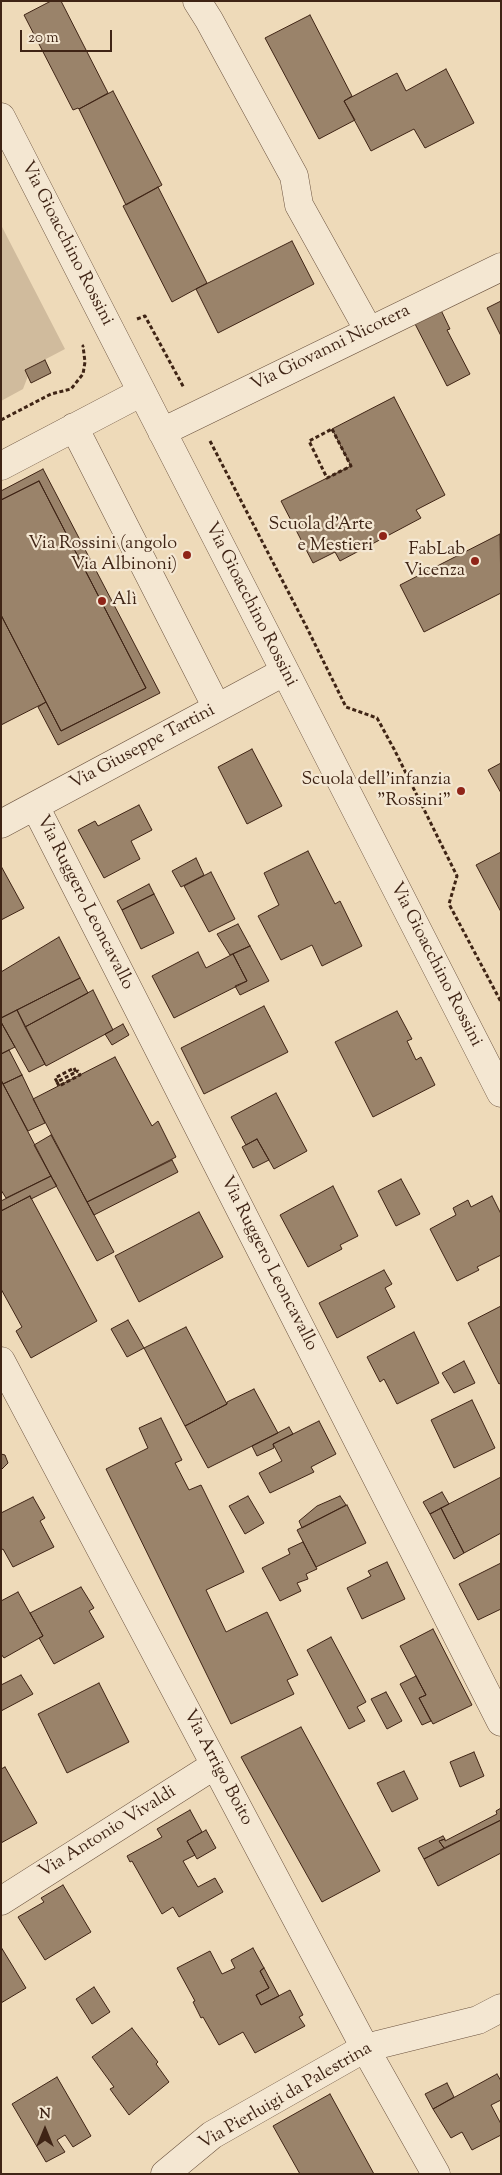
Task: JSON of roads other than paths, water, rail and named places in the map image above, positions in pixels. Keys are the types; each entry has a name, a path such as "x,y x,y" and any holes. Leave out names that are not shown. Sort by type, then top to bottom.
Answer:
{"street":[{"path":"197,1 288,164 294,176 299,205 370,331"},
{"name":"Via Gioacchino Rossini","path":"1,117 501,1093"},
{"name":"Via Giovanni Nicotera","path":"162,432 501,267"},
{"path":"1,466 142,392"},
{"path":"74,428 217,708"},
{"name":"Via Giuseppe Tartini","path":"1,824 284,672"},
{"name":"Via Ruggero Leoncavallo","path":"35,806 501,1722"},
{"name":"Via Arrigo Boito","path":"1,1361 365,2048 436,2174"},
{"name":"Via Antonio Vivaldi","path":"1,1901 215,1765"},
{"name":"Via Pierluigi da Palestrina","path":"164,2174 212,2135 365,2048 478,2020 501,2008"}],"place":[{"name":"Scuola d'Arte e Mestieri","path":"383,536"},
{"name":"Via Rossini (angolo Via Albinoni)","path":"187,555"},
{"name":"FabLab Vicenza","path":"475,561"},
{"name":"Alì","path":"102,601"},
{"name":"Scuola dell'infanzia \"Rossini\"","path":"461,791"}]}
